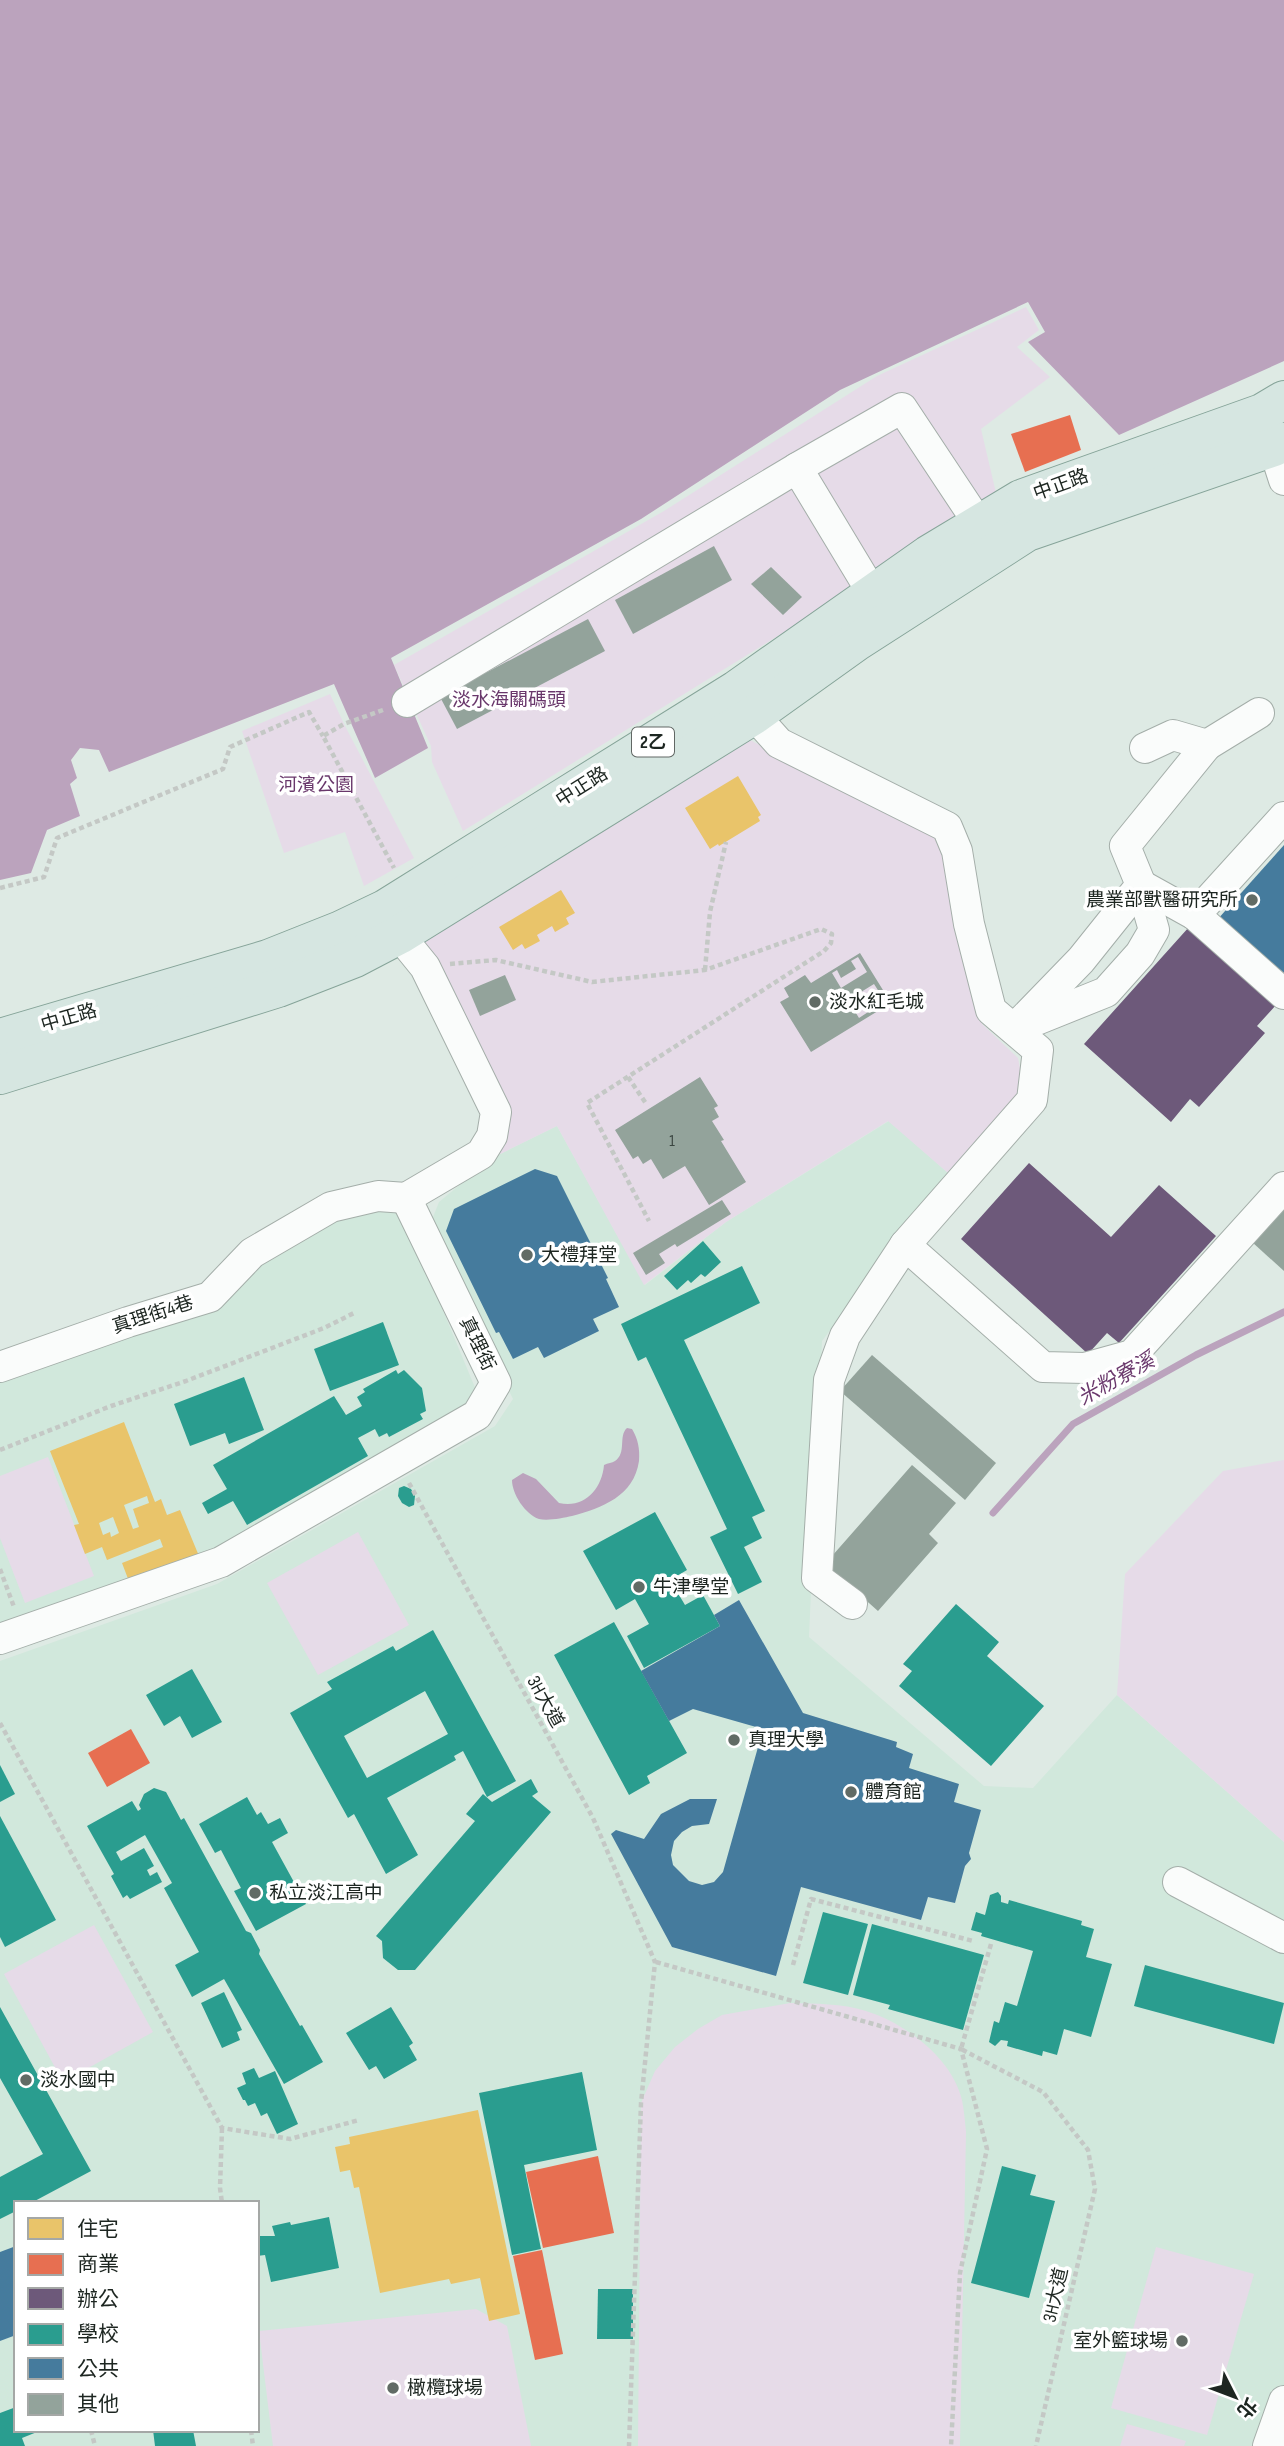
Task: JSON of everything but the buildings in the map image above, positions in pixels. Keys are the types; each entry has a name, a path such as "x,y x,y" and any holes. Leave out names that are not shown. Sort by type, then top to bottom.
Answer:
{"main road":[{"name":"中正路","path":"0,1075 278,988 355,958 394,906 736,690 928,555 1021,499 1278,436"},
{"name":"中正路","path":"0,1038 268,959 394,906 754,715 867,635 1027,531 1278,436"}],"street":[{"path":"407,702 902,408 971,512"},
{"path":"797,468 873,594"},
{"path":"1014,1029 1106,992 1140,954 1154,930 1125,846 1207,745 1259,713"},
{"path":"754,715 779,743 947,827 957,851 969,924 991,1010 1038,1049 1032,1100 905,1245 845,1336 829,1380 817,1578 852,1604"},
{"path":"1145,748 1173,735 1207,745"},
{"path":"1195,915 1284,817"},
{"path":"1014,1029 1081,960 1141,886"},
{"path":"1141,886 1195,915 1284,993"},
{"path":"394,906 496,1112 492,1136 481,1154 406,1198"},
{"path":"905,1245 1043,1367 1085,1368 1132,1355 1284,1187"},
{"name":"真理街4巷","path":"0,1367 209,1297 252,1253 331,1207 378,1196 406,1198"},
{"name":"真理街","path":"9,1627 221,1562 477,1415 496,1383 406,1198"},
{"path":"1178,1882 1284,1938"},
{"path":"1268,2446 1284,2401"}],"path":[{"path":"323,736 344,724 407,702"},
{"path":"0,888 44,877 57,838 223,769 230,747 309,712 323,736 394,906"},
{"path":"705,970 710,912 726,842"},
{"path":"425,967 496,960 592,982 705,970 821,929 832,934 831,943 824,951 587,1103 649,1221"},
{"path":"628,1076 647,1105"},
{"path":"0,1450 324,1328 356,1312"},
{"name":"3H大道","path":"397,1461 593,1818 655,1962"},
{"path":"0,1569 9,1627"},
{"path":"0,1724 222,2128 222,2201"},
{"path":"793,1965 811,1899 973,1941"},
{"path":"951,2446 961,2273 987,2149 961,2049 991,1944"},
{"path":"629,2446 642,2103 655,1962 961,2049"},
{"name":"3H大道","path":"961,2049 1043,2092 1087,2150 1095,2189 1036,2446"},
{"path":"222,2128 290,2139 359,2120"}],"shaded area":[{"path":"0,0 1284,0 1284,361 1119,435 1028,342 1045,332 1028,302 840,390 641,519 391,658 428,748 375,778 334,684 109,772 99,750 80,748 71,760 77,778 70,784 80,816 47,830 31,873 0,880"},
{"name":"真理大學","path":"889,1121 948,1173 822,1341 809,1637 984,1786 1033,1788 1117,1695 1284,1842 1284,2405 1269,2446 0,2446 0,1661 217,1584 495,1426 513,1399 429,1227 439,1202 492,1158 557,1126 645,1285 726,1222"},
{"path":"400,1207 476,1390 465,1414 221,1556 0,1635 0,1375 124,1331 262,1256 342,1219"},
{"path":"627,1428 632,1429 636,1437 639,1461 631,1483 615,1499 583,1513 547,1520 529,1513 520,1503 512,1480 523,1473 536,1479 559,1503 584,1500 600,1482 604,1465 619,1458 624,1431"}],"green space":[{"name":"淡水海關碼頭","path":"1026,307 1039,330 1017,347 1050,377 981,429 996,493 865,582 463,831 432,762 431,746 394,665 664,511 877,376"},
{"name":"河濱公園","path":"330,694 414,858 364,886 345,832 284,853 242,731"},
{"path":"748,739 940,837 982,1024 1018,1058 1024,1089 948,1173 888,1121 726,1222 644,1285 557,1126 492,1158 502,1118 424,943 425,938"},
{"path":"48,1457 94,1576 25,1603 0,1538 0,1476"},
{"path":"1284,1460 1284,1842 1117,1695 1125,1574 1223,1471"},
{"path":"358,1532 409,1625 318,1675 267,1583"},
{"path":"94,1925 153,2032 63,2082 4,1974"},
{"path":"790,2003 848,2007 866,2011 896,2024 925,2044 938,2057 957,2085 966,2132 960,2446 638,2446 641,2103 655,2071 675,2047 698,2029 722,2015"},
{"name":"室外籃球場","path":"1156,2247 1254,2274 1207,2435 1111,2408"},
{"name":"橄欖球場","path":"476,2309 507,2326 531,2446 273,2446 259,2331"},
{"path":"1127,2424 1186,2441 1184,2446 1120,2446"}],"waterway":[{"name":"米粉寮溪","path":"993,1513 1073,1424 1196,1355 1284,1312"}],"place":[{"name":"農業部獸醫研究所","path":"1252,900"},
{"name":"淡水紅毛城","path":"815,1002"},
{"name":"大禮拜堂","path":"527,1255"},
{"name":"牛津學堂","path":"639,1587"},
{"name":"真理大學","path":"734,1740"},
{"name":"體育館","path":"851,1792"},
{"name":"私立淡江高中","path":"255,1893"},
{"name":"淡水國中","path":"26,2080"},
{"name":"室外籃球場","path":"1182,2341"},
{"name":"橄欖球場","path":"393,2388"}]}
